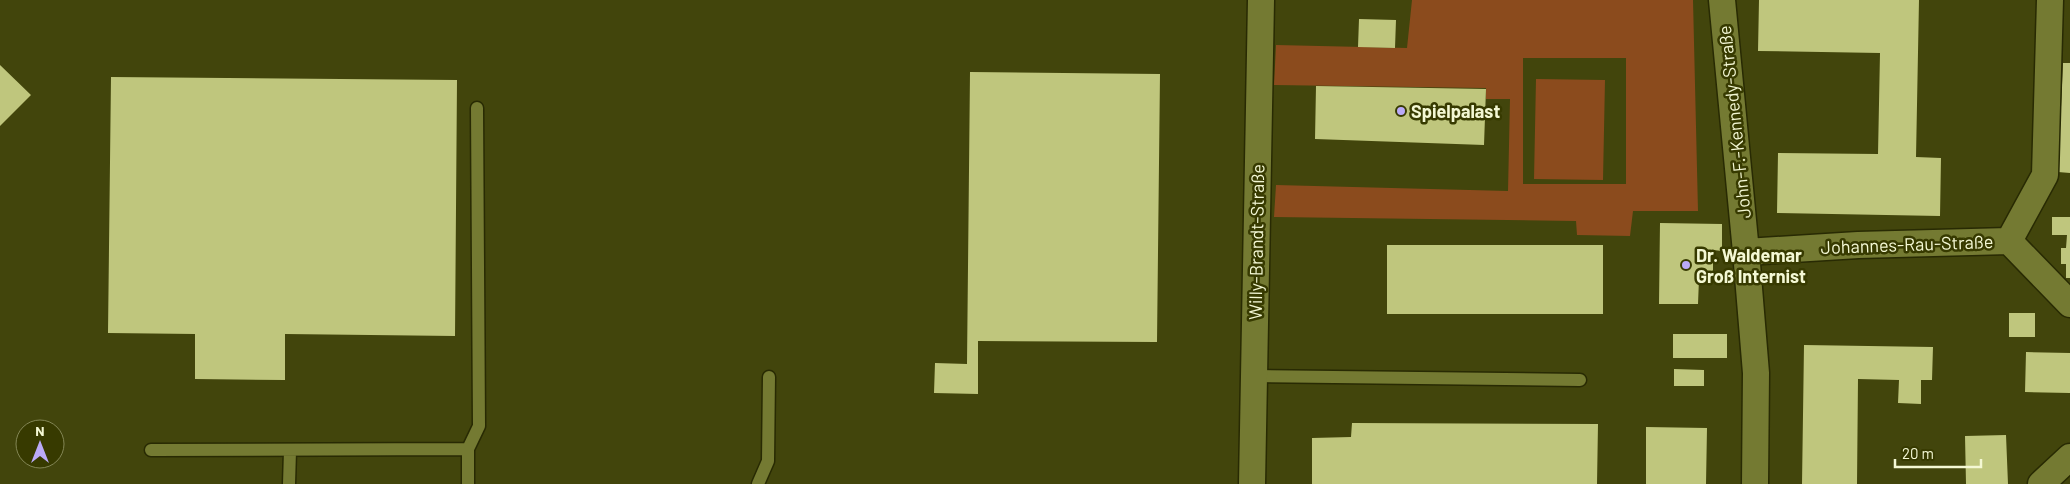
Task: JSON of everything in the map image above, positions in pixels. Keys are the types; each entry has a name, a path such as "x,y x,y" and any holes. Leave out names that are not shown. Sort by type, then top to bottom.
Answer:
{"street":[{"name":"Willy-Brandt-Straße","path":"1252,484 1261,0"},
{"name":"John-F.-Kennedy-Straße","path":"1722,0 1756,373 1755,484"},
{"name":"Johannes-Rau-Straße","path":"2009,241 2045,174 2050,0"},
{"name":"Johannes-Rau-Straße","path":"1746,252 1858,244 2009,241 2070,304"},
{"path":"2041,484 2070,457"}],"lane":[{"path":"468,484 468,449 479,426 477,108"},
{"path":"1254,376 1580,380"},
{"path":"758,484 768,461 769,377"},
{"path":"151,450 468,449"},
{"path":"289,484 290,450"}],"shaded area":[{"path":"1412,0 1693,0 1698,211 1633,211 1630,236 1577,235 1576,221 1274,217 1276,185 1508,191 1510,99 1486,99 1486,88 1274,85 1276,45 1407,48","holes":["1523,58 1626,58 1626,184 1523,184"]},
{"path":"1536,79 1605,80 1603,180 1534,179"}],"building":[{"path":"1759,0 1919,0 1916,157 1941,158 1940,216 1777,213 1778,153 1878,154 1880,53 1758,51"},
{"path":"1359,19 1396,20 1395,48 1358,47"},
{"path":"2063,63 2070,63 2070,173 2058,172"},
{"path":"0,65 31,95 0,126"},
{"path":"970,72 1160,74 1157,342 978,341 978,394 934,393 935,363 967,364"},
{"path":"111,77 457,80 455,336 285,334 285,380 195,379 195,334 108,333"},
{"name":"Spielpalast","path":"1316,86 1486,89 1484,145 1315,139"},
{"path":"2052,217 2070,217 2070,278 2066,278 2066,264 2061,264 2061,248 2066,248 2067,235 2052,235"},
{"name":"Dr. Waldemar Groß Internist","path":"1660,223 1722,224 1722,251 1713,250 1713,279 1699,279 1698,304 1659,304"},
{"path":"1387,245 1603,245 1603,314 1387,314"},
{"path":"2009,313 2035,313 2035,337 2009,337"},
{"path":"1673,334 1727,334 1727,358 1673,358"},
{"path":"1804,345 1933,347 1932,380 1921,380 1921,404 1898,403 1899,380 1858,379 1857,484 1802,484"},
{"path":"2026,352 2070,353 2070,393 2025,392"},
{"path":"1674,369 1704,370 1704,386 1674,386"},
{"path":"1352,423 1598,424 1597,484 1312,484 1312,438 1351,437"},
{"path":"1646,427 1707,428 1706,484 1646,484"},
{"path":"2006,435 2008,484 1966,484 1965,436"}],"place":[{"name":"Spielpalast","path":"1401,111"},
{"name":"Dr. Waldemar Groß Internist","path":"1686,265"}]}
